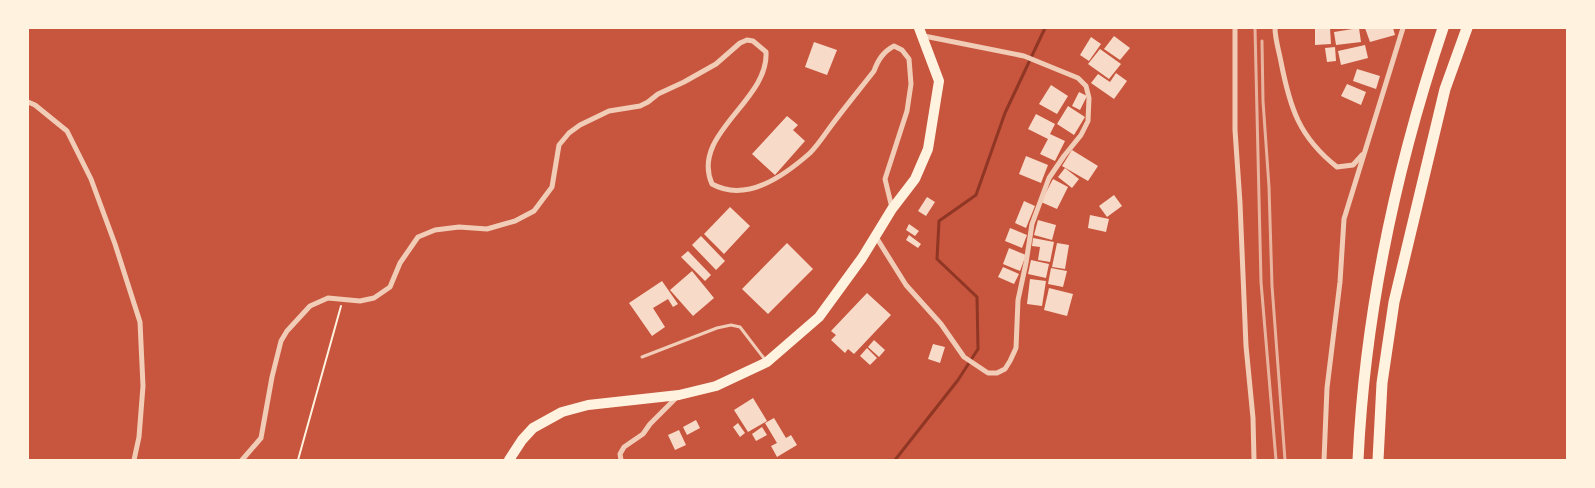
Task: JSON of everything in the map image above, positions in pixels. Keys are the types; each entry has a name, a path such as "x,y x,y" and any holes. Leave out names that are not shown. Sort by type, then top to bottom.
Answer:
{"highway":[{"path":"1358,460 1362,393 1372,312 1395,192 1422,90 1443,28"},
{"path":"1378,460 1382,383 1394,302 1445,89 1467,28"},
{"path":"509,460 522,440 533,428 562,412 588,405 679,395 716,386 767,362 819,317 876,237 892,209 915,179 928,148 939,81 922,32"}],"street":[{"path":"1235,28 1235,130 1254,460"},
{"path":"1275,28 1292,109 1306,135 1323,155 1338,167 1353,165 1364,153"},
{"path":"1324,460 1327,388 1340,282 1344,219 1403,28"},
{"path":"876,237 906,286 941,324 964,357 988,373 997,373 1005,368 1016,348 1018,300 1032,224 1049,178 1081,135 1088,121 1089,98 1086,86 1078,78 1043,63 1024,56 922,32"},
{"path":"242,460 261,438 272,376 281,342 310,306 328,298 360,301 374,298 390,287 400,263 418,237 435,230 459,227 487,229 515,221 534,211 552,187 559,145 569,133 580,125 609,112 640,106 648,102 658,94 716,64 740,43 747,40 753,41 766,52 766,63 763,73 749,96 725,126 711,150 707,169 712,184 721,190 737,191 760,186 778,178 811,152 874,71 878,60 887,50 894,46 902,50 909,59 911,84 907,111 885,179 892,209"},
{"path":"28,102 35,105 66,131 90,179 140,322 143,386 139,437 134,460"},
{"path":"621,460 620,454 624,447 643,434 650,424 679,395"}],"lane":[{"path":"642,357 717,328 731,325 740,327 767,362"}],"path":[{"path":"298,460 343,299"}],"building":[{"path":"1315,28 1330,28 1331,44 1315,45"},
{"path":"1359,28 1361,42 1336,45 1334,32"},
{"path":"1365,28 1393,28 1395,35 1370,42"},
{"path":"1114,36 1130,48 1120,60 1104,49"},
{"path":"1091,37 1101,44 1089,61 1080,55"},
{"path":"814,42 837,50 827,75 805,67"},
{"path":"1365,45 1368,58 1341,65 1338,51"},
{"path":"1335,47 1336,61 1327,62 1325,48"},
{"path":"1100,49 1121,64 1109,79 1088,64"},
{"path":"1357,69 1380,76 1376,89 1353,81"},
{"path":"1116,73 1127,81 1114,99 1091,83 1098,74 1110,82"},
{"path":"1347,84 1366,92 1361,105 1341,96"},
{"path":"1051,85 1068,96 1057,114 1039,104"},
{"path":"1079,92 1087,96 1080,110 1072,106"},
{"path":"1068,106 1085,117 1074,135 1057,124"},
{"path":"1036,114 1055,124 1050,134 1065,141 1055,161 1040,154 1048,139 1028,129"},
{"path":"787,116 798,125 793,130 805,141 775,175 752,154"},
{"path":"1072,150 1098,166 1088,181 1062,166"},
{"path":"1026,156 1048,165 1041,183 1019,174"},
{"path":"1065,168 1079,179 1072,188 1058,177"},
{"path":"1053,179 1068,187 1057,209 1041,202"},
{"path":"1114,195 1122,206 1107,217 1099,206"},
{"path":"927,197 935,202 926,216 918,211"},
{"path":"1024,201 1035,206 1026,228 1015,223"},
{"path":"730,207 750,226 724,254 704,234"},
{"path":"1090,215 1109,219 1106,232 1088,228"},
{"path":"1038,220 1056,225 1052,240 1034,235"},
{"path":"909,224 919,231 915,236 906,230"},
{"path":"1010,228 1027,235 1022,248 1005,241"},
{"path":"909,235 921,244 918,248 906,240"},
{"path":"701,236 725,261 716,270 692,245"},
{"path":"1033,238 1054,242 1050,262 1038,260 1040,247 1032,246"},
{"path":"787,243 813,269 768,314 742,289"},
{"path":"1057,243 1069,245 1065,269 1052,267"},
{"path":"1009,248 1026,255 1020,271 1003,264"},
{"path":"688,251 711,275 705,281 681,257"},
{"path":"1031,260 1049,264 1046,278 1028,274"},
{"path":"1003,267 1019,274 1014,284 998,277"},
{"path":"1051,268 1067,271 1063,287 1048,284"},
{"path":"692,271 714,298 693,316 670,290"},
{"path":"1030,279 1046,281 1042,306 1027,304"},
{"path":"662,281 678,304 673,307 668,299 653,308 665,327 652,336 629,303"},
{"path":"1049,288 1073,294 1067,316 1044,310"},
{"path":"867,293 891,315 854,354 848,349 845,353 831,340 836,335 831,331"},
{"path":"874,340 885,350 879,357 868,347"},
{"path":"933,344 945,347 940,363 928,359"},
{"path":"867,348 877,358 870,365 860,356"},
{"path":"753,398 767,421 748,432 734,410"},
{"path":"774,418 786,438 791,435 797,445 777,457 771,446 777,443 765,423"},
{"path":"696,420 700,428 687,435 683,427"},
{"path":"738,423 745,433 740,437 733,427"},
{"path":"762,427 767,435 756,441 752,434"},
{"path":"679,430 686,445 675,450 668,435"}],"waterway":[{"path":"895,460 958,380 978,349 977,297 937,259 939,221 976,195 1005,113 1045,28"}],"railway":[{"path":"1255,28 1261,282 1276,460"},
{"path":"1262,41 1272,286 1285,460"}]}
